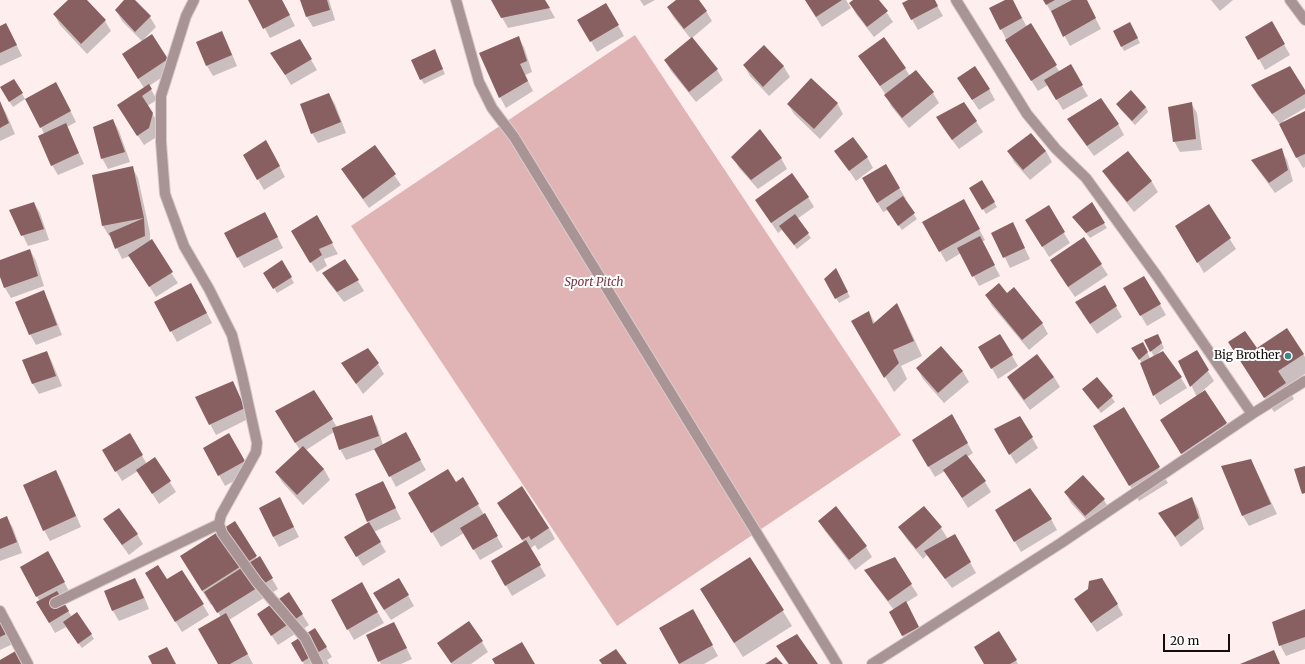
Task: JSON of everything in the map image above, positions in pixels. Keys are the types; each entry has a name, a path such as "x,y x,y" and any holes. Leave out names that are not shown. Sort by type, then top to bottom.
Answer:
{"street":[{"path":"194,0 186,16 161,96 161,142 165,194 184,246 209,289 232,335 257,443 256,452 221,515 219,524 222,533 257,582 305,638 318,664"},
{"path":"456,0 479,82 492,108 514,137 837,664"},
{"path":"956,0 1027,114 1056,149 1086,178 1157,276 1252,414"},
{"path":"1290,0 1305,20"},
{"path":"872,664 1061,543 1252,414 1305,381"},
{"path":"55,602 219,524"},
{"path":"0,611 28,664"}],"green space":[{"name":"Sport Pitch","path":"635,35 901,435 617,626 351,226"}],"building":[{"path":"68,0 87,0 106,20 81,44 53,14"},
{"path":"124,0 135,0 151,16 135,32 115,10"},
{"path":"248,0 282,0 290,15 263,29"},
{"path":"300,0 327,0 330,10 306,17"},
{"path":"491,0 545,0 550,8 501,18"},
{"path":"676,0 699,0 707,11 684,29 667,7"},
{"path":"805,0 842,0 816,17"},
{"path":"853,0 879,0 888,11 867,27 849,3"},
{"path":"908,0 935,0 938,6 911,20 902,3"},
{"path":"1005,0 1013,0 1022,18 1000,30 989,8"},
{"path":"1043,0 1055,0 1046,5"},
{"path":"1072,0 1087,0 1096,18 1063,37 1051,11"},
{"path":"606,3 619,25 590,42 577,20"},
{"path":"1272,21 1285,44 1258,60 1245,37"},
{"path":"1130,22 1138,38 1121,47 1113,31"},
{"path":"6,23 17,45 0,53 0,26"},
{"path":"1031,23 1057,65 1031,81 1005,40"},
{"path":"222,31 232,55 206,66 196,42"},
{"path":"152,34 168,59 138,79 122,54"},
{"path":"519,36 527,61 520,64 528,81 499,98 479,53"},
{"path":"692,37 718,69 689,92 664,60"},
{"path":"884,37 906,68 880,86 858,56"},
{"path":"300,39 312,59 285,75 270,53"},
{"path":"764,45 784,66 763,87 743,65"},
{"path":"435,49 443,69 420,80 411,60"},
{"path":"1071,64 1083,85 1056,100 1044,80"},
{"path":"975,66 990,89 972,100 957,78"},
{"path":"1290,66 1305,90 1305,94 1272,114 1251,85"},
{"path":"916,70 934,92 902,118 884,95"},
{"path":"811,78 838,103 814,129 787,104"},
{"path":"14,79 23,93 9,102 0,87"},
{"path":"56,82 71,111 40,128 25,99"},
{"path":"149,84 152,89 142,96 153,113 149,128 137,136 117,105"},
{"path":"1131,90 1146,107 1132,121 1116,104"},
{"path":"329,93 341,122 311,134 300,104"},
{"path":"1101,98 1119,124 1087,146 1067,119"},
{"path":"0,101 9,123 0,128"},
{"path":"964,102 977,121 952,140 936,117"},
{"path":"1192,102 1196,139 1173,142 1168,107"},
{"path":"1305,111 1305,154 1296,158 1279,124"},
{"path":"113,119 125,152 101,159 93,127"},
{"path":"66,123 79,153 51,166 38,136"},
{"path":"760,129 782,158 751,180 731,157"},
{"path":"1031,133 1046,151 1023,170 1007,151"},
{"path":"853,137 868,157 849,171 834,151"},
{"path":"266,140 280,166 257,180 243,155"},
{"path":"375,145 396,174 363,199 341,169"},
{"path":"1282,148 1288,170 1269,183 1251,160"},
{"path":"1128,151 1152,181 1127,202 1102,171"},
{"path":"886,164 900,188 877,203 862,178"},
{"path":"133,166 144,218 102,226 92,175"},
{"path":"792,173 809,197 771,223 755,200"},
{"path":"982,180 995,202 982,210 969,188"},
{"path":"903,196 915,213 898,226 886,208"},
{"path":"964,199 980,229 939,252 922,222"},
{"path":"34,202 44,229 21,236 9,210"},
{"path":"1092,202 1105,223 1086,233 1072,217"},
{"path":"1209,204 1231,238 1197,263 1175,226"},
{"path":"1049,205 1065,232 1042,247 1025,220"},
{"path":"265,212 278,237 237,258 224,233"},
{"path":"795,214 809,233 794,245 779,226"},
{"path":"317,215 333,243 319,249 322,255 310,263 291,231"},
{"path":"144,218 145,236 115,249 109,233"},
{"path":"1013,222 1025,248 1003,258 991,233"},
{"path":"980,236 995,265 972,277 957,248"},
{"path":"1084,237 1102,264 1068,287 1050,260"},
{"path":"152,239 173,272 149,287 128,255"},
{"path":"30,249 38,276 4,288 0,277 0,260"},
{"path":"345,259 359,280 337,292 322,273"},
{"path":"282,260 292,277 273,289 263,273"},
{"path":"836,268 848,292 835,299 824,279"},
{"path":"1144,276 1161,304 1140,316 1123,288"},
{"path":"191,283 207,313 170,332 154,302"},
{"path":"999,283 1007,293 1014,287 1043,323 1022,340 985,295"},
{"path":"1105,285 1117,306 1090,324 1075,302"},
{"path":"44,290 57,325 29,335 15,302"},
{"path":"897,303 914,341 893,350 899,363 884,378 851,321 869,311 873,324"},
{"path":"1287,328 1304,354 1278,371 1286,383 1264,398 1228,342 1245,331 1257,348"},
{"path":"1000,334 1013,355 991,369 978,347"},
{"path":"1158,334 1162,343 1150,352 1144,340"},
{"path":"1143,342 1148,352 1139,360 1131,348"},
{"path":"941,346 963,371 938,393 916,368"},
{"path":"368,348 379,363 356,384 341,363"},
{"path":"1197,350 1209,370 1190,387 1178,361"},
{"path":"47,351 56,376 32,384 22,360"},
{"path":"1163,351 1182,377 1153,396 1140,363"},
{"path":"1037,354 1054,377 1024,400 1007,377"},
{"path":"1097,377 1113,396 1098,409 1082,389"},
{"path":"233,381 245,408 209,425 195,397"},
{"path":"314,390 333,419 295,443 275,411"},
{"path":"1205,390 1227,423 1181,454 1160,420"},
{"path":"1124,407 1160,467 1129,486 1093,426"},
{"path":"952,414 968,443 928,467 912,440"},
{"path":"372,415 379,436 339,450 332,428"},
{"path":"1020,416 1033,437 1009,455 994,429"},
{"path":"406,432 421,460 389,477 374,449"},
{"path":"130,433 143,455 115,472 102,450"},
{"path":"229,433 245,461 218,476 203,448"},
{"path":"303,446 324,469 297,495 275,472"},
{"path":"966,454 986,481 962,498 943,470"},
{"path":"155,457 171,481 152,494 136,470"},
{"path":"1251,459 1271,504 1242,516 1221,466"},
{"path":"1305,466 1305,493 1302,494 1294,469"},
{"path":"448,469 456,482 463,477 479,504 431,533 408,493"},
{"path":"56,470 76,516 43,531 23,485"},
{"path":"1083,475 1105,499 1085,516 1064,492"},
{"path":"383,481 396,508 367,522 355,494"},
{"path":"522,486 549,528 531,540 529,536 522,540 497,503"},
{"path":"1030,488 1052,519 1014,542 995,510"},
{"path":"280,497 294,527 273,537 259,508"},
{"path":"1192,497 1199,518 1175,537 1158,513"},
{"path":"836,506 867,546 849,560 818,521"},
{"path":"924,506 942,527 916,549 898,527"},
{"path":"119,508 138,534 122,545 103,519"},
{"path":"485,513 498,536 473,550 460,528"},
{"path":"7,516 17,542 0,549 0,519"},
{"path":"235,521 257,556 202,591 180,556"},
{"path":"369,522 381,542 356,557 344,537"},
{"path":"955,534 971,562 945,579 924,551"},
{"path":"526,540 541,565 505,586 491,561"},
{"path":"48,551 65,582 36,597 20,567"},
{"path":"260,556 273,578 217,613 204,592"},
{"path":"750,557 784,610 734,643 700,589"},
{"path":"895,557 912,584 888,601 864,570"},
{"path":"158,565 167,579 182,570 204,604 175,622 145,573"},
{"path":"135,578 144,598 112,611 104,591"},
{"path":"399,578 409,595 384,610 373,593"},
{"path":"1102,578 1118,604 1091,623 1074,599 1088,589 1089,581"},
{"path":"362,582 378,612 347,630 331,600"},
{"path":"57,591 69,611 49,623 36,602"},
{"path":"289,592 303,614 271,636 257,614"},
{"path":"906,601 919,627 902,636 889,612"},
{"path":"693,609 713,645 679,664 659,628"},
{"path":"1305,609 1305,637 1279,646 1272,622"},
{"path":"0,611 14,630 0,637"},
{"path":"77,612 92,634 78,644 63,622"},
{"path":"226,613 248,654 230,664 218,664 198,629"},
{"path":"469,621 483,641 451,663 437,643"},
{"path":"394,622 407,648 378,662 366,635"},
{"path":"315,628 327,647 302,662 291,643"},
{"path":"999,631 1017,660 1010,664 984,664 974,647"},
{"path":"797,634 818,664 789,664 776,646"},
{"path":"522,642 535,664 495,664 492,659"},
{"path":"167,647 176,664 152,664 148,656"},
{"path":"19,649 27,664 0,664 0,660"},
{"path":"616,649 627,664 602,664 599,660"},
{"path":"1274,650 1280,664 1240,664"},
{"path":"776,657 783,664 765,664"}],"place":[{"name":"Big Brother","path":"1288,356"}]}
